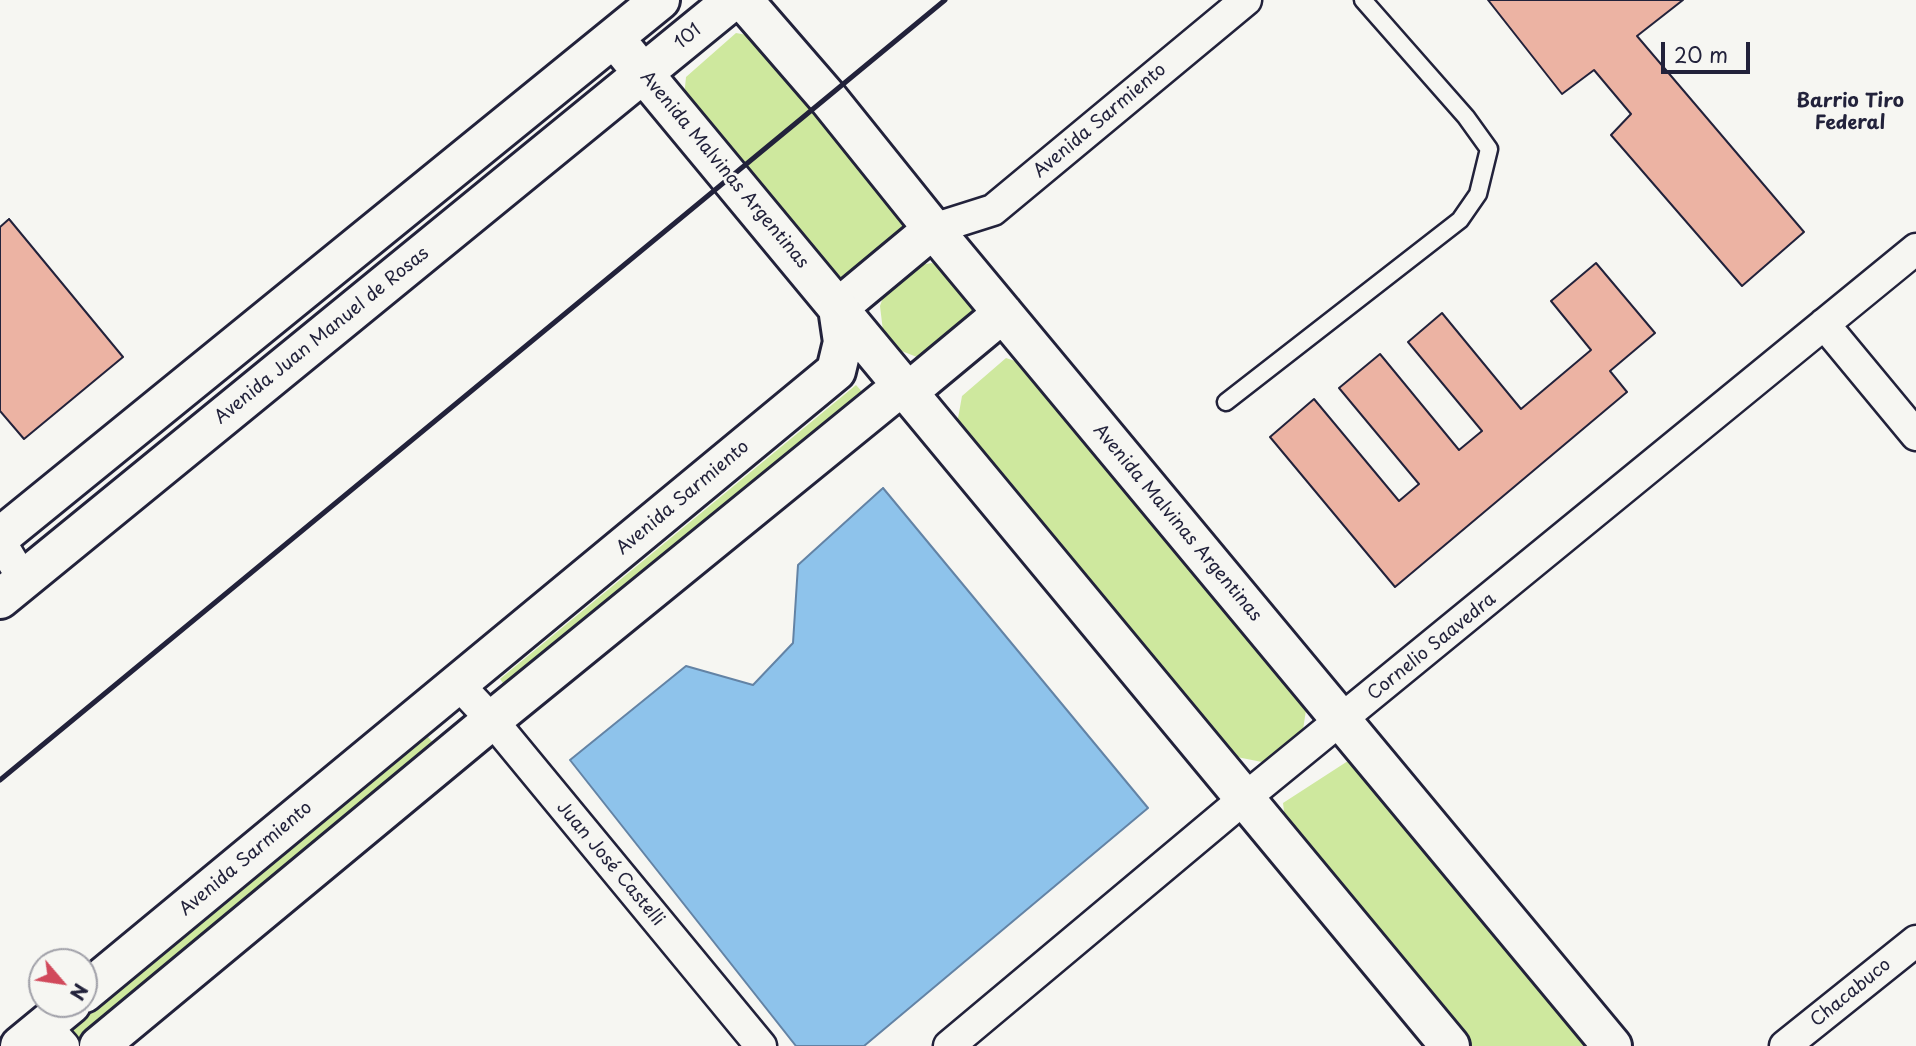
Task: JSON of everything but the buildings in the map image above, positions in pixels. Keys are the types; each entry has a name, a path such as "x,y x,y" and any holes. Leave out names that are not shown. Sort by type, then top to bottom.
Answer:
{"main road":[{"path":"0,539 660,0"},
{"name":"101","path":"643,73 733,0"},
{"name":"Avenida Malvinas Argentinas","path":"743,0 827,97 933,229 1612,1046"},
{"name":"Avenida Malvinas Argentinas","path":"614,38 1450,1046"},
{"name":"Avenida Juan Manuel de Rosas","path":"12,589 643,73"},
{"name":"Avenida Sarmiento","path":"98,981 836,371 843,342 838,308 933,229"},
{"path":"99,1046 492,720 892,394 908,392 1003,313"}],"street":[{"name":"Avenida Sarmiento","path":"933,229 993,210 1246,0"},
{"name":"Cornelio Saavedra","path":"949,1046 1245,798 1916,249"},
{"path":"1824,324 1916,436"},
{"path":"0,539 12,589"},
{"name":"Juan José Castelli","path":"458,684 492,720 761,1046"},
{"name":"Chacabuco","path":"1785,1046 1916,941"}],"lane":[{"path":"1226,402 1460,220 1478,194 1489,149 1466,117 1363,0"}],"green space":[{"path":"736,33 758,37 905,212 898,251 858,281 832,275 684,97 686,77"},
{"path":"932,263 955,272 971,291 975,316 922,359 899,350 883,331 880,306 888,283 908,267"},
{"path":"1006,358 1036,368 1309,691 1302,736 1262,762 1232,756 957,424 962,396"},
{"path":"856,385 866,396 509,691 500,679"},
{"path":"427,736 437,747 80,1042 71,1030 86,1018 98,1018 98,1008"},
{"path":"1351,759 1592,1046 1464,1046 1287,834 1283,803"}],"water":[{"path":"883,488 1148,808 864,1046 796,1046 570,760 686,666 753,685 793,643 798,565"}],"railway":[{"path":"0,780 945,0"}],"district":[{"name":"Barrio Tiro Federal","path":"1850,113"}]}
